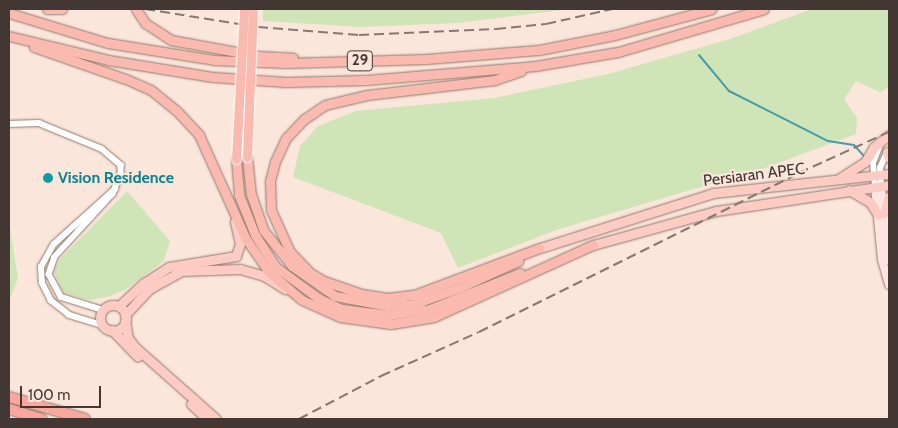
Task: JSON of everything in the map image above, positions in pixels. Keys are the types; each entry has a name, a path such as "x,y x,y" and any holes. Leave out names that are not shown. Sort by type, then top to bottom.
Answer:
{"highway":[{"path":"136,9 145,23 161,36 171,40 259,56 364,61"},
{"path":"244,9 236,159 239,195 255,234 276,267 318,298 342,309 390,315 430,310 593,245"},
{"path":"254,9 247,157 251,194 264,231 284,258 305,278 344,299 388,306 414,304 461,287 540,248"},
{"name":"29","path":"9,13 108,43 214,60 258,64 364,61 539,50 615,35 712,9"},
{"name":"29","path":"9,36 158,69 286,82 426,77 535,66 618,52 764,9"},
{"path":"9,36 151,90 176,110 199,136 246,239 269,272 302,300 331,314 362,322 406,323 448,312 593,245"},
{"path":"535,66 495,80 367,95 325,105 304,119 286,138 274,162 270,201 277,229 296,259 324,281 362,294 388,298 414,296 540,248"},
{"path":"9,397 85,419"},
{"path":"9,409 41,419"}],"main road":[{"path":"838,180 865,162 874,147 889,136"},
{"name":"Persiaran APEC","path":"540,248 713,193 881,175"},
{"path":"882,186 882,260 889,284"},
{"name":"Persiaran APEC","path":"593,245 716,211 882,186"},
{"path":"848,190 870,202 881,214 889,261"},
{"path":"881,214 889,197"},
{"path":"207,419 108,328 101,318 103,310 110,305 119,306 144,283 170,267 236,256 239,236 229,200"},
{"path":"108,328 120,328 125,318 148,289 173,274 195,269 252,272 302,300"},
{"path":"119,306 125,318 128,338 135,347 216,419"}],"street":[{"path":"9,124 39,123 107,152 120,165 115,188 55,257 49,274 61,297 103,310"},
{"path":"882,186 881,175 874,157 889,136"},
{"path":"881,175 889,153"},
{"path":"108,328 69,315 51,301 42,283 42,267 54,244 115,188"}],"green space":[{"path":"263,9 569,9 457,23 361,27 263,21"},
{"path":"812,9 889,9 889,87 880,92 856,81 844,99 857,118 856,134 768,167 559,229 458,268 441,233 293,177 300,146 318,126 356,111 494,98 608,74 730,39"},
{"path":"127,191 170,241 164,261 125,290 107,297 89,300 63,293 54,272 58,261"},
{"path":"9,222 18,278 9,302"}],"waterway":[{"path":"699,55 729,91 828,141 854,145 864,156"}],"railway":[{"path":"145,9 258,27 359,35 496,29 546,24 612,9"},
{"path":"299,419 381,376 479,332 799,173 889,132"}],"place":[{"name":"Vision Residence","path":"48,178"}]}
